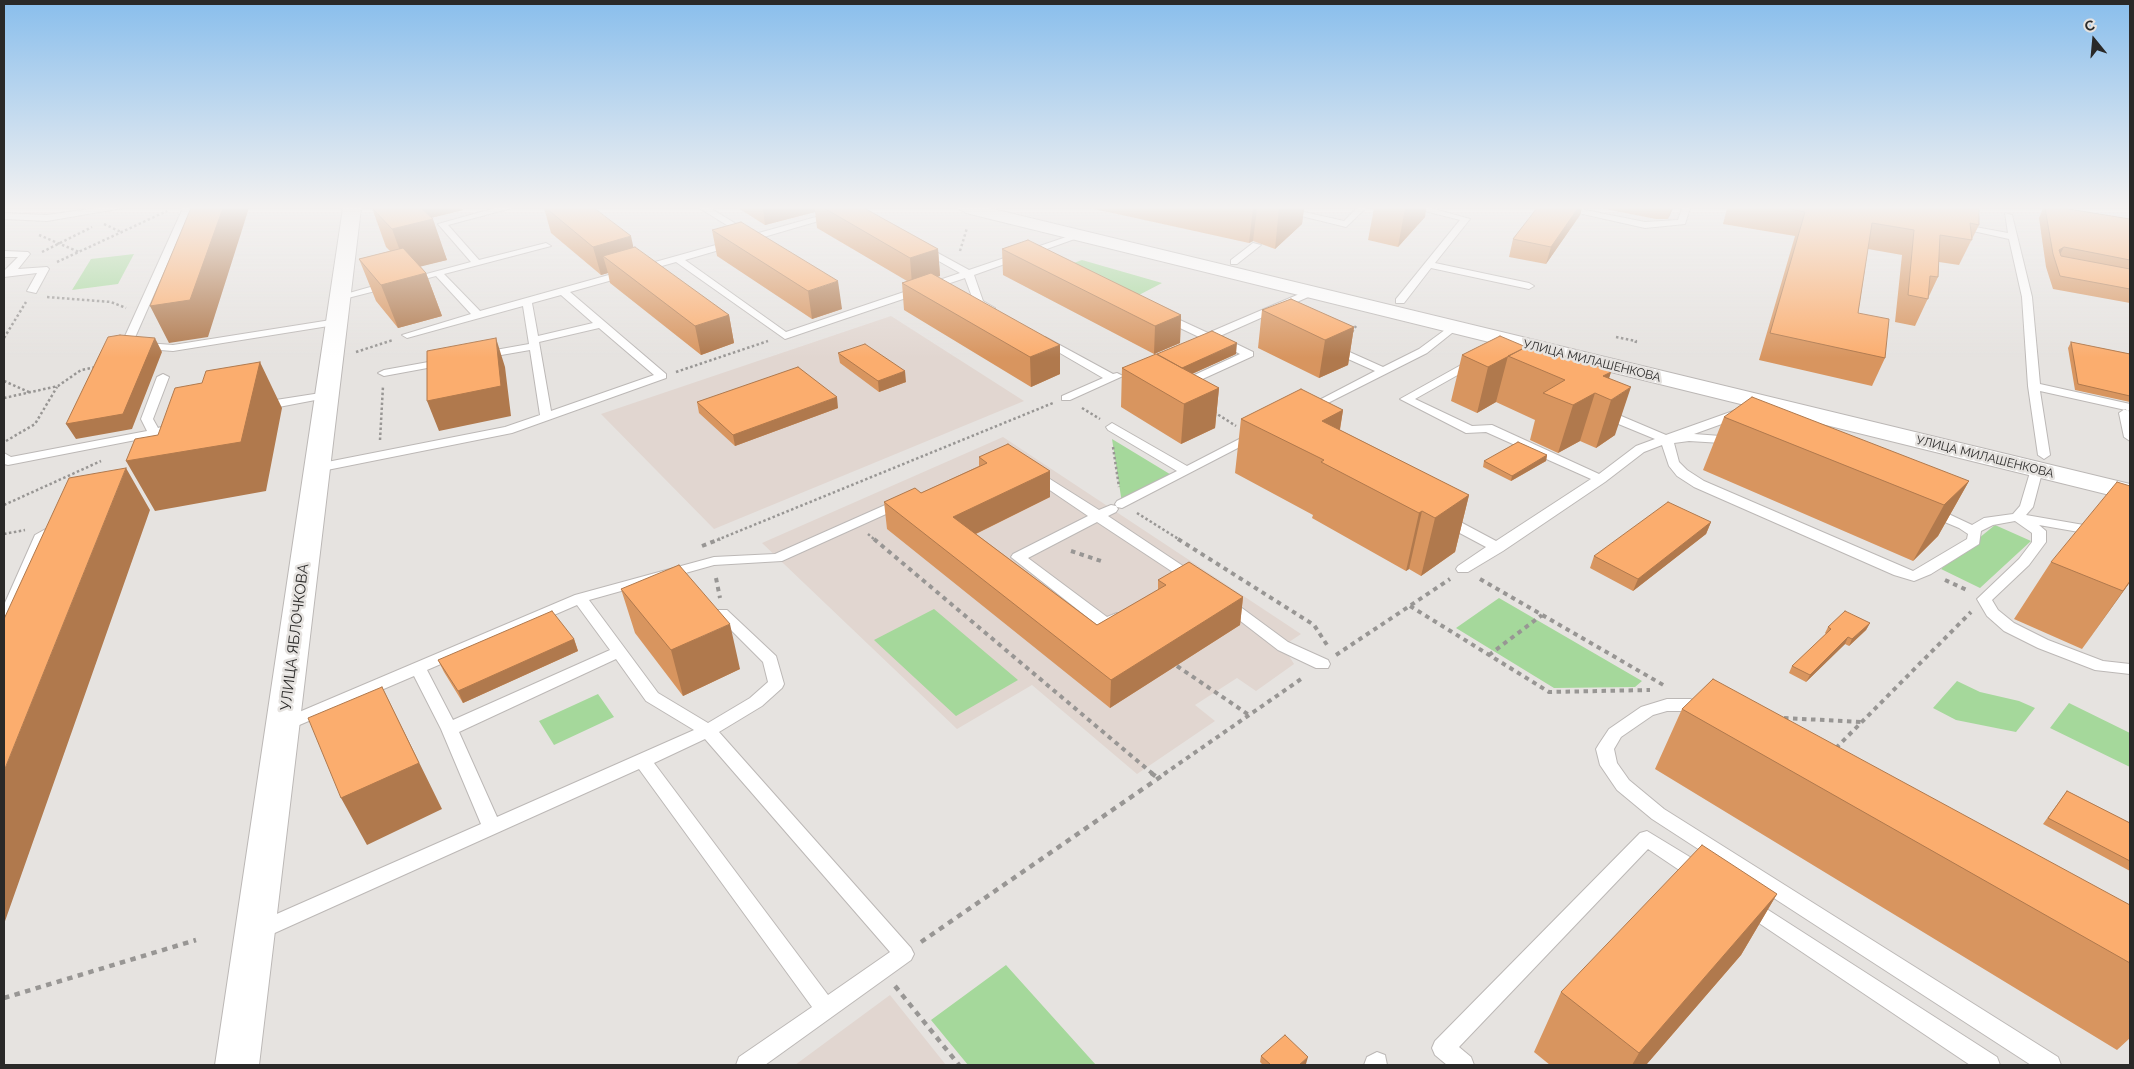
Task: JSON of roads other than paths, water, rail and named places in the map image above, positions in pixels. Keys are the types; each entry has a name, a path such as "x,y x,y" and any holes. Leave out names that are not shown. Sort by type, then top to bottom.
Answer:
{"main road":[{"name":"УЛИЦА ЯБЛОЧКОВА","path":"237,1065 345,258"},
{"name":"УЛИЦА МИЛАШЕНКОВА","path":"1169,258 1767,404 2041,462 2130,475"},
{"name":"УЛИЦА МИЛАШЕНКОВА","path":"1217,258 1400,301 2041,462 2130,492"}],"lane":[{"path":"4,282 10,270 21,258"},
{"path":"165,258 126,345 173,348 336,322"},
{"path":"472,258 477,263"},
{"path":"340,297 498,258"},
{"path":"406,335 682,258"},
{"path":"940,258 969,274 979,303 1004,317"},
{"path":"678,259 785,336 1015,258"},
{"path":"1045,258 1049,260"},
{"path":"1234,262 1239,258"},
{"path":"1400,301 1435,258"},
{"path":"2017,517 2026,507 2041,462 2027,297 2018,258"},
{"path":"1429,265 1529,286"},
{"path":"10,270 44,269 32,291"},
{"path":"438,273 478,315"},
{"path":"317,468 508,430 662,376 562,291"},
{"path":"1190,344 1311,292"},
{"path":"527,301 546,416"},
{"path":"1155,312 1249,354 1172,385"},
{"path":"384,373 463,359 534,343 600,324"},
{"path":"1300,413 1423,350 1452,327"},
{"path":"1037,336 1112,378"},
{"path":"1324,344 1384,371"},
{"path":"1488,374 1461,368 1406,399 1470,430 1488,428 1600,479"},
{"path":"1066,398 1130,370"},
{"path":"145,456 154,433 148,419 163,377"},
{"path":"2034,390 2129,412 2130,438"},
{"path":"252,408 327,395"},
{"path":"1463,569 1498,548 1600,479 1640,449 1767,404"},
{"path":"1595,410 1667,440 1713,438 1745,443"},
{"path":"5,462 154,433 189,423"},
{"path":"1112,427 1185,470"},
{"path":"1131,610 1106,624 1018,557 1185,470 1257,435"},
{"path":"1667,440 1672,463 1682,473 1699,484 1898,572 1914,576 1926,571 1974,541 1975,534 1955,521 1918,506"},
{"path":"1020,463 1190,576 1283,646 1328,660"},
{"path":"283,725 580,598 714,561 777,558 917,495"},
{"path":"1431,512 1498,548"},
{"path":"2017,517 2039,531 2039,542 2024,562 1984,599 1992,613 2009,627 2043,644 2101,666 2130,669"},
{"path":"1971,530 1989,521 2017,517 2130,537"},
{"path":"4,621 42,535 74,518"},
{"path":"1173,586 1190,576"},
{"path":"580,598 652,697 708,731 904,954 826,1008 758,1062"},
{"path":"255,933 708,731 756,702 776,684 770,660 722,613"},
{"path":"449,729 619,652"},
{"path":"418,668 449,729 492,827"},
{"path":"1720,718 1690,705 1667,705 1647,711 1615,732 1605,749 1610,765 1623,785 1658,814 2050,1065"},
{"path":"642,760 826,1008"},
{"path":"1463,1065 1442,1048 1646,838 1989,1065"}]}
